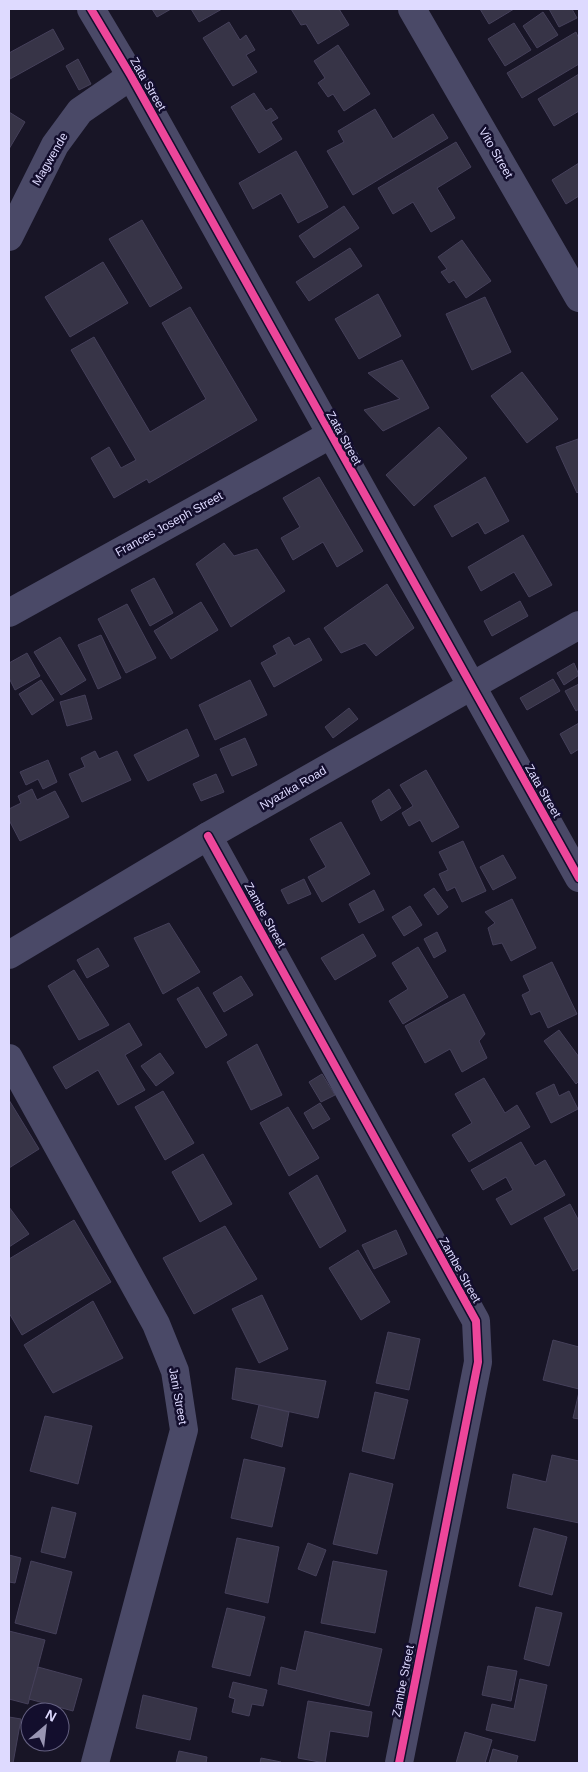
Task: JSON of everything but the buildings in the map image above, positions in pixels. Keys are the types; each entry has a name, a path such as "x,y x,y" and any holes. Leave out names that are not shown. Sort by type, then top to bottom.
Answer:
{"street":[{"name":"Zata Street","path":"91,9 131,76 579,878"},
{"name":"Vito Street","path":"412,9 579,298"},
{"name":"Magwende","path":"9,237 55,145 80,111 131,76"},
{"name":"Frances Joseph Street","path":"9,613 330,435"},
{"name":"Nyazika Road","path":"9,955 208,836 579,625"},
{"name":"Zambe Street","path":"208,836 476,1321 478,1362 398,1763"},
{"name":"Jani Street","path":"9,1058 156,1324 175,1371 184,1430 95,1763"}],"cycle path":[{"path":"91,9 131,76 579,878"},
{"path":"208,836 476,1321 478,1362 399,1763"}]}
